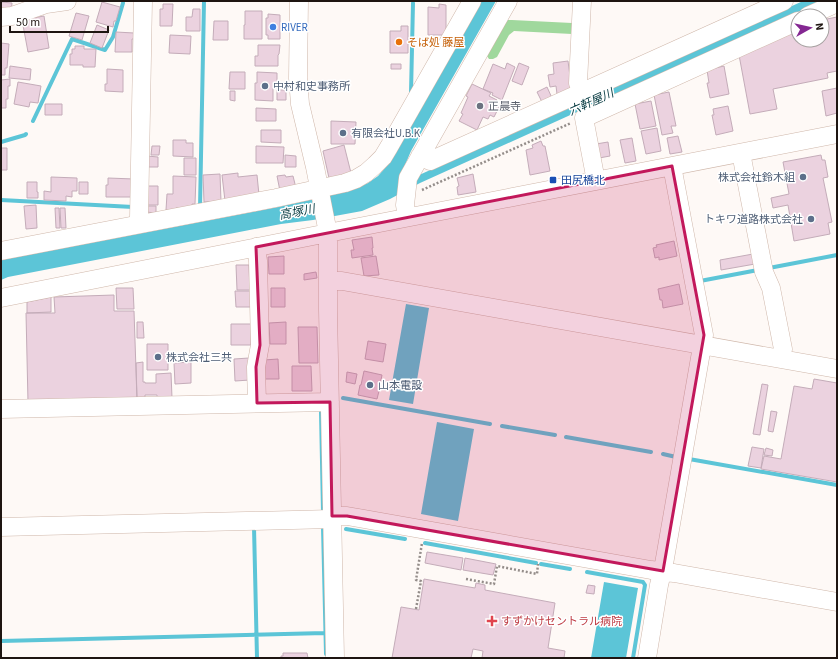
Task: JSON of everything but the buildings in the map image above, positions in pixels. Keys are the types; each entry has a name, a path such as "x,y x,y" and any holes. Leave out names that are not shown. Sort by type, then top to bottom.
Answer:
{"street":[{"path":"1,17 12,16 29,5 67,1"},
{"path":"140,224 143,1"},
{"path":"299,1 299,98 327,227 335,658"},
{"path":"1,251 320,190 356,179 366,173 383,157 472,1"},
{"path":"407,217 405,205 408,178 508,1"},
{"path":"582,1 578,83 582,93"},
{"path":"420,156 430,161 784,1"},
{"path":"826,8 837,3"},
{"path":"596,181 584,118 790,24"},
{"path":"1,298 256,247 327,227 407,217 837,134"},
{"path":"741,153 764,272 771,288 776,311 783,349 781,359"},
{"path":"646,658 659,585 663,572 704,335 672,166"},
{"path":"256,247 258,261 260,345 256,367 257,403"},
{"path":"328,281 342,281 837,369"},
{"path":"1,409 330,402"},
{"path":"1,527 332,518 347,516 837,602"}],"path":[{"path":"406,195 410,196 584,118"},
{"path":"416,609 421,581 416,580 422,546"},
{"path":"466,579 494,584 497,566 537,574 539,559"}],"highlighted area":[{"path":"672,166 704,335 663,571 347,516 332,516 330,402 257,403 256,367 260,345 256,247"}],"green space":[{"path":"508,20 572,23 572,34 514,31 509,35 497,57 489,59 487,56 505,22"}],"water":[{"path":"481,1 496,1 411,151 399,179 417,176 803,1 822,1 807,8 790,8 790,15 420,183 390,199 362,211 281,224 8,277 1,280 1,260 278,207 345,192 368,183 378,176 393,157"},
{"path":"406,304 429,308 413,404 389,400"},
{"path":"437,422 474,429 458,521 421,514"},
{"path":"604,582 638,588 626,658 591,658"}],"waterway":[{"path":"200,208 204,1"},
{"path":"33,121 72,39 105,50 113,37 123,3"},
{"path":"411,93 413,3"},
{"path":"1,142 26,134"},
{"path":"1,200 133,207"},
{"path":"769,268 837,255"},
{"path":"700,281 758,270"},
{"path":"343,398 490,424"},
{"path":"321,412 323,511"},
{"path":"502,426 555,435"},
{"path":"566,437 651,452"},
{"path":"663,454 676,457"},
{"path":"689,459 837,485"},
{"path":"254,527 257,658"},
{"path":"323,527 326,654"},
{"path":"346,529 405,539"},
{"path":"425,543 536,563"},
{"path":"541,564 570,569"},
{"path":"587,572 643,582 645,585 633,658"},
{"path":"1,641 325,633"}],"place":[{"name":"RIVER","path":"273,27"},
{"name":"そば処 藤屋","path":"399,42"},
{"name":"中村和史事務所","path":"265,86"},
{"name":"正晨寺","path":"480,106"},
{"name":"有限会社U.B.K","path":"343,133"},
{"name":"株式会社鈴木組","path":"803,177"},
{"name":"田尻橋北","path":"553,180"},
{"name":"トキワ道路株式会社","path":"811,219"},
{"name":"株式会社三共","path":"158,357"},
{"name":"山本電設","path":"370,385"},
{"name":"すずかけセントラル病院","path":"492,621"}],"water label":[{"name":"六軒屋川","path":"591,102"},
{"name":"高塚川","path":"297,212"}]}
